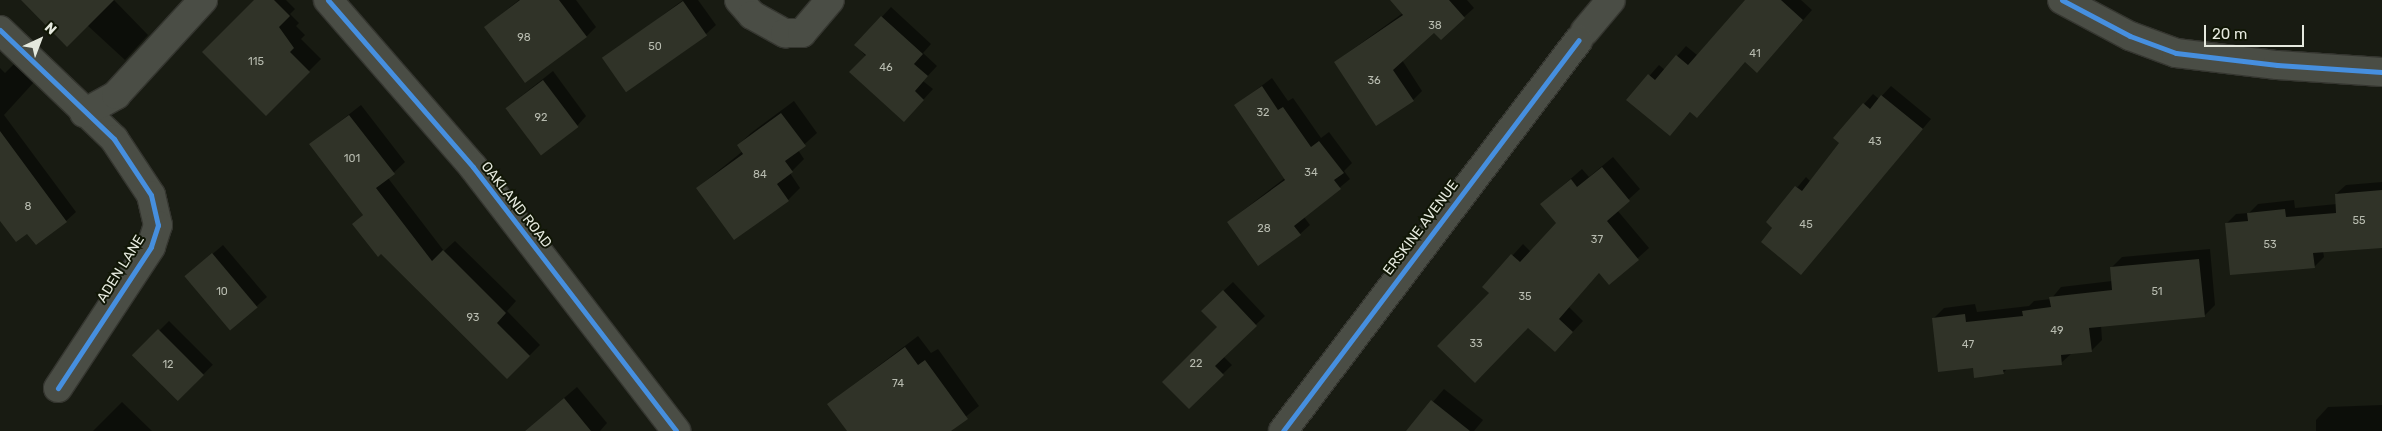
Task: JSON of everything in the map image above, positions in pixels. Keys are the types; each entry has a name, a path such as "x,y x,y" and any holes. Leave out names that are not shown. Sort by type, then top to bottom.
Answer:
{"street":[{"path":"84,112 116,95 204,0"},
{"name":"OAKLAND ROAD","path":"328,0 473,167 676,431"},
{"path":"739,0 752,15 785,33 802,33 830,0"},
{"name":"ERSKINE AVENUE","path":"1283,431 1611,0"},
{"path":"2062,0 2130,36 2176,53 2277,65 2382,72"},
{"name":"ADEN LANE","path":"0,30 114,139 151,195 158,225 151,247 58,388"}],"building":[{"path":"21,0 114,0 67,47"},
{"path":"254,0 274,0 290,16 279,27 294,48 290,52 310,72 266,116 202,52"},
{"path":"520,0 559,0 587,37 525,83 484,27"},
{"path":"1390,0 1449,0 1465,18 1441,40 1434,33 1393,70 1414,101 1376,126 1334,62 1403,15"},
{"path":"1745,0 1781,0 1803,20 1757,73 1745,62 1697,118 1690,112 1670,136 1626,100 1648,74 1655,80 1676,55 1688,65"},
{"path":"683,1 707,35 626,92 602,58"},
{"path":"881,16 923,54 914,64 928,76 915,91 924,100 904,122 849,72 866,55 854,45"},
{"path":"543,80 579,127 541,155 505,108"},
{"path":"1262,86 1278,110 1283,107 1311,147 1319,141 1344,173 1334,180 1341,189 1294,226 1301,235 1258,266 1227,222 1285,180 1234,105"},
{"path":"1881,95 1923,129 1801,275 1761,242 1772,228 1766,222 1795,186 1802,191 1839,143 1833,138 1863,103 1870,109"},
{"path":"781,113 806,146 785,161 793,172 777,184 789,201 734,240 696,188 743,154 737,145"},
{"path":"349,115 395,174 376,188 432,261 443,250 506,313 497,323 530,356 507,379 381,254 378,257 352,224 363,215 309,144"},
{"path":"0,131 67,222 36,245 27,234 16,242 0,221"},
{"path":"1602,167 1630,201 1607,221 1639,260 1609,285 1599,273 1559,319 1573,332 1555,352 1528,328 1475,383 1437,346 1489,293 1482,287 1511,254 1520,262 1556,223 1540,204 1571,179 1577,187"},
{"path":"2382,190 2382,248 2313,253 2315,268 2230,275 2225,223 2248,221 2247,213 2285,209 2286,217 2336,213 2335,194"},
{"path":"212,253 258,307 230,331 184,276"},
{"path":"2199,259 2205,317 2089,328 2092,352 2061,355 2062,365 2003,370 2004,374 1974,378 1973,368 1938,372 1932,318 1965,314 1966,322 2023,316 2022,311 2051,307 2049,297 2112,290 2110,267"},
{"path":"1223,290 1257,326 1215,366 1224,375 1189,409 1162,382 1217,327 1201,311"},
{"path":"158,329 204,375 178,401 132,355"},
{"path":"905,347 918,365 925,360 968,419 951,431 847,431 827,404"},
{"path":"564,398 591,431 525,431"},
{"path":"1431,400 1470,431 1406,431"}],"cycle path":[{"path":"328,0 473,167 676,431"},
{"path":"2062,0 2130,36 2176,53 2277,65 2382,72"},
{"path":"0,30 114,139 151,195 158,225 151,247 58,388"},
{"path":"1283,431 1579,40"}]}
